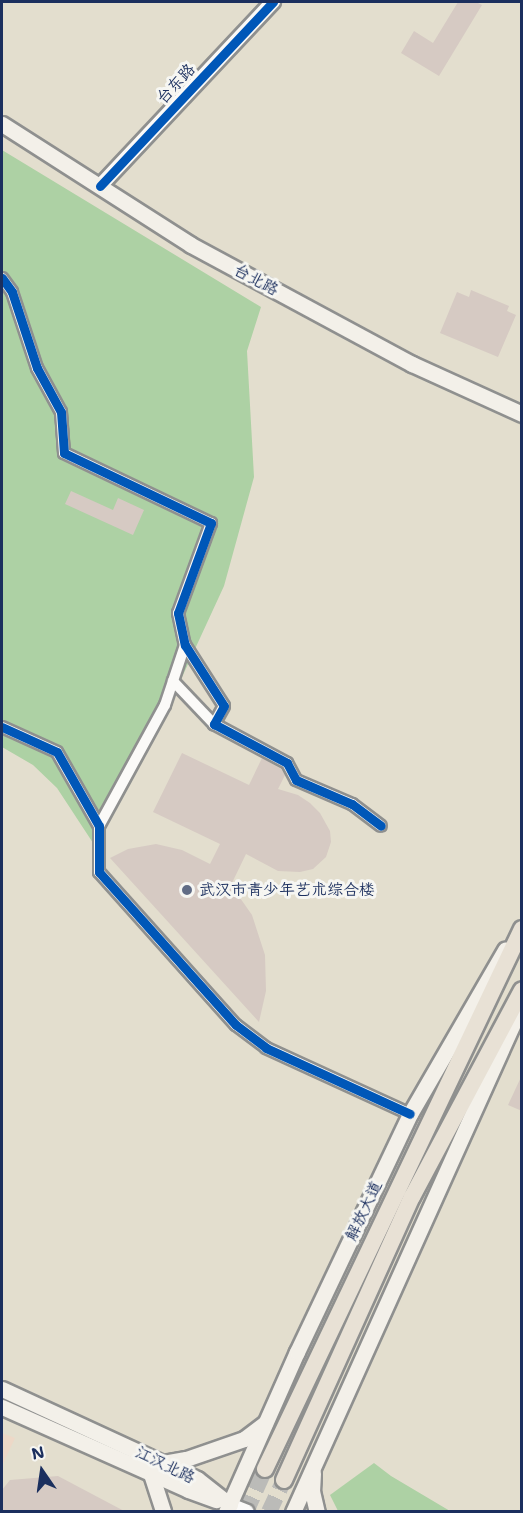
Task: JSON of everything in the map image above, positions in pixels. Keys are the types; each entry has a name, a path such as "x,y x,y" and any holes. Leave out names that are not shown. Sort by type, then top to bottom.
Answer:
{"main road":[{"name":"台北路","path":"2,124 212,257 412,364 522,414"},
{"name":"解放大道","path":"228,1508 410,1114 522,921"},
{"name":"解放大道","path":"265,1469 522,929"},
{"path":"285,1480 412,1197 522,990"},
{"path":"293,1512 522,1005"},
{"name":"江汉北路","path":"2,1389 228,1508"},
{"name":"江汉北路","path":"2,1407 157,1469"},
{"path":"163,1512 157,1469 244,1439 267,1421"},
{"path":"315,1463 312,1491 317,1512"}],"street":[{"name":"台东路","path":"100,186 273,2"},
{"path":"2,278 12,292 37,368 61,412 64,453 211,523 178,613 185,645 224,706 214,724"},
{"path":"185,645 165,705 99,826 99,872 236,1026 266,1048 410,1114"},
{"path":"173,681 214,724 287,763 296,780 352,804 381,826"},
{"path":"2,727 57,752 99,826"},
{"path":"228,1508 246,1512"}],"shaded area":[{"path":"2,1433 15,1438 2,1466"}],"green space":[{"path":"2,150 261,307 247,351 254,477 224,586 171,701 95,846 57,788 33,765 2,747"},
{"path":"374,1463 391,1476 450,1511 338,1511 330,1495"}],"building":[{"path":"458,2 476,2 482,5 439,76 401,53 414,31 433,43"},
{"path":"471,290 509,306 507,311 516,315 498,357 440,333 457,292 469,297"},
{"path":"71,491 113,510 118,498 144,510 133,535 65,504"},
{"name":"武汉市青少年艺术综合楼","path":"182,753 249,785 262,758 281,769 285,775 278,789 298,795 310,803 320,813 330,831 331,842 326,857 313,869 300,872 278,871 246,854 231,885 252,915 265,955 266,991 259,1022 110,858 128,849 156,844 182,850 210,864 220,844 153,812"},
{"path":"522,1075 522,1111 508,1105"},
{"path":"58,1476 126,1512 2,1512 2,1490 10,1480"}],"tunnel":[{"path":"246,1512 265,1469"},
{"path":"269,1512 284,1480"}],"cycle path":[{"path":"100,186 273,2"},
{"path":"2,278 12,292 37,368 61,412 64,453 211,523 178,613 185,645 224,706 214,724 287,763 296,780 352,804 381,826"},
{"path":"2,727 57,752 99,826 99,872 236,1025 266,1048 410,1114"}],"place":[{"name":"武汉市青少年艺术综合楼","path":"187,890"}]}
